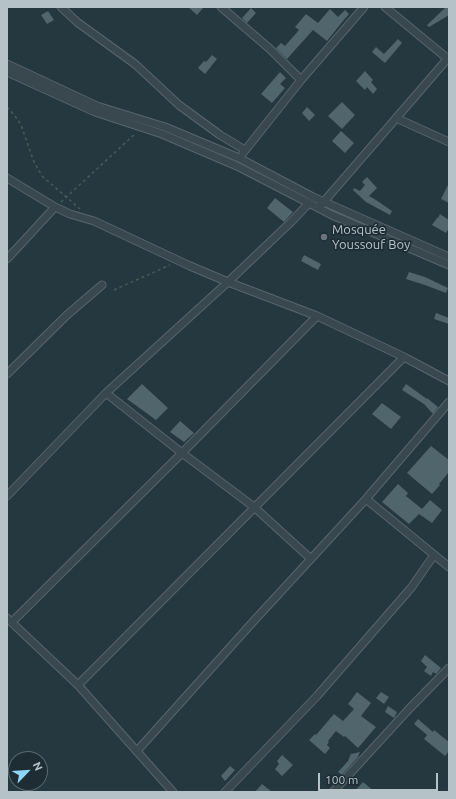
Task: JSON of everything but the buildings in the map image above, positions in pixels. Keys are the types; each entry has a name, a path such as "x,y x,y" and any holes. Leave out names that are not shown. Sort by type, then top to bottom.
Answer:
{"street":[{"path":"61,7 77,22 135,64 179,105 220,135 245,150"},
{"path":"221,7 270,49 301,80"},
{"path":"318,208 448,58 385,7"},
{"path":"239,158 361,8"},
{"path":"7,64 97,106 165,127 239,158 324,202 449,257"},
{"path":"7,72 95,112 162,134 237,166 332,215 449,265"},
{"path":"396,118 449,142"},
{"path":"7,178 70,214 94,221 228,282 318,316 404,357 449,381"},
{"path":"8,492 106,393 228,282 309,203"},
{"path":"7,259 56,207"},
{"path":"7,374 67,315 102,285"},
{"path":"173,792 78,685 9,620 182,453 318,316"},
{"path":"78,685 404,357"},
{"path":"106,393 254,507 311,559"},
{"path":"137,751 366,499 449,402"},
{"path":"366,499 434,555 448,564"},
{"path":"225,792 316,696 411,588 434,555"},
{"path":"333,792 409,709 449,668"}],"path":[{"path":"7,107 21,125 38,170 46,180 66,197"},
{"path":"56,207 142,128"},
{"path":"114,290 179,261"}],"place":[{"name":"Mosquée Youssouf Boy","path":"324,237"}]}
